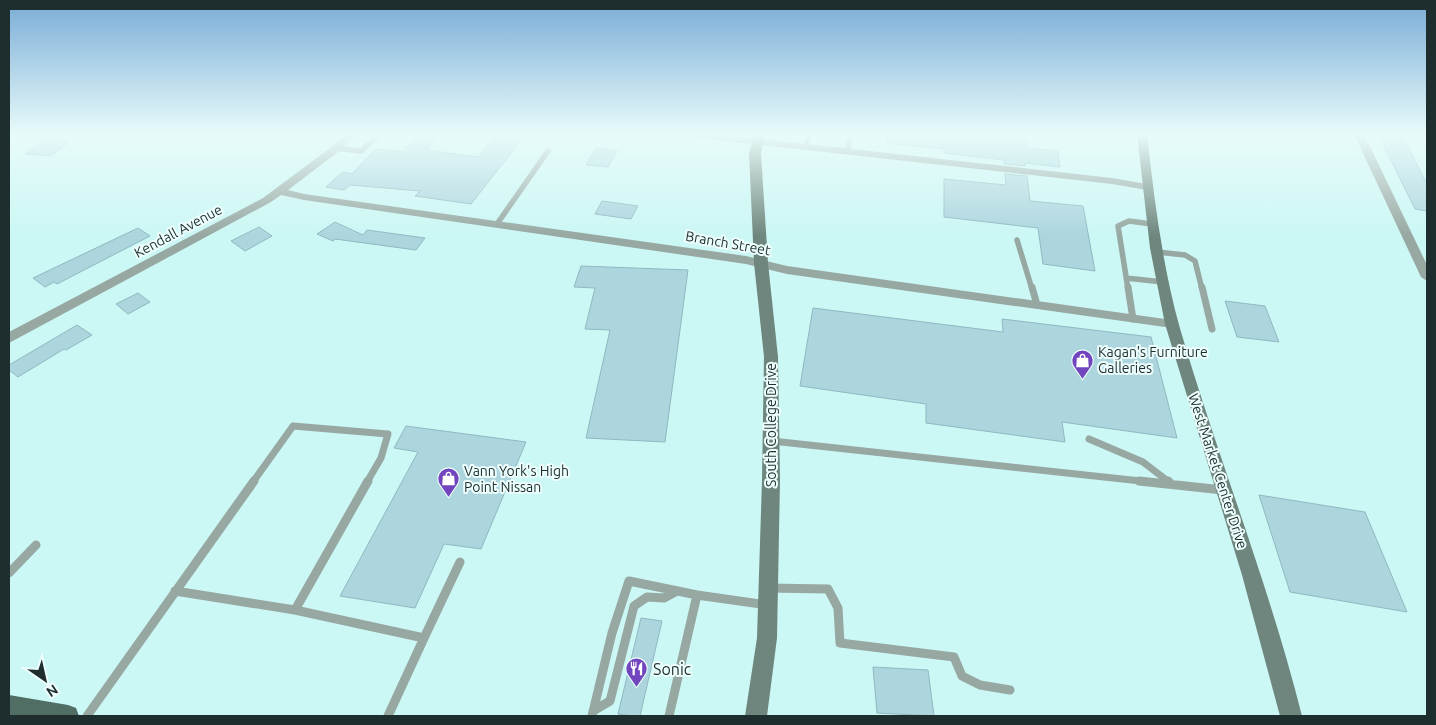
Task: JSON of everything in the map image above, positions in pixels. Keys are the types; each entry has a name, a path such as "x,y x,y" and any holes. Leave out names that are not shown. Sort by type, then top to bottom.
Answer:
{"main road":[{"name":"South College Drive","path":"756,168 761,263 771,356 767,638 756,716"},
{"name":"West Market Center Drive","path":"1145,168 1152,224 1172,324 1256,594 1291,716"},
{"path":"9,706 68,716"}],"street":[{"name":"Kendall Avenue","path":"9,338 217,227 280,191 310,168"},
{"path":"996,168 1112,181 1147,187"},
{"path":"1375,168 1427,277"},
{"name":"Branch Street","path":"280,191 304,197 761,263 787,270 1172,324"}],"lane":[{"path":"497,224 536,168"},
{"path":"1133,319 1118,226 1122,222 1128,221 1152,224"},
{"path":"1017,240 1037,305"},
{"path":"1157,252 1185,255 1195,261 1212,329"},
{"path":"1126,278 1163,282"},
{"path":"86,716 293,426 388,434 381,458 295,610"},
{"path":"1089,439 1152,466 1172,484"},
{"path":"771,441 1224,490"},
{"path":"9,573 36,546"},
{"path":"388,716 460,562"},
{"path":"593,714 612,633 629,581 697,595 768,597 828,589 836,598 840,643 954,657 962,676 980,684 1010,690"},
{"path":"175,591 295,610 424,638"},
{"path":"593,714 610,701 634,606 646,597 664,598 677,591"},
{"path":"669,716 697,595"}],"building":[{"path":"358,168 499,168 471,204 415,196 420,191 350,185 344,190 326,187 343,172 352,174"},
{"path":"1395,168 1419,168 1427,184 1427,211 1415,209"},
{"path":"1005,174 1027,176 1030,201 1083,206 1095,271 1043,264 1038,228 944,217 944,179 1006,185"},
{"path":"602,201 638,206 631,219 595,214"},
{"path":"335,222 363,235 367,230 425,238 416,250 335,239 333,241 317,234"},
{"path":"259,227 272,236 245,251 231,241"},
{"path":"138,228 150,236 57,284 54,282 45,287 33,278"},
{"path":"581,266 688,270 665,442 586,438 610,330 585,329 595,288 574,287"},
{"path":"138,293 150,302 128,314 116,304"},
{"path":"1225,301 1265,306 1279,342 1237,337"},
{"path":"813,308 1003,332 1002,319 1151,337 1177,438 1062,422 1065,442 926,423 926,404 800,386"},
{"path":"77,325 92,335 66,350 64,349 18,377 9,370 9,365"},
{"name":"Vann York's High Point Nissan","path":"406,426 526,442 481,549 444,544 415,608 340,596 418,452 394,448"},
{"path":"1259,495 1365,512 1407,612 1290,592"},
{"path":"641,618 662,621 640,716 618,714"},
{"path":"873,667 928,670 934,716 877,713"}],"place":[{"name":"Kagan's Furniture Galleries","path":"1082,379"},
{"name":"Vann York's High Point Nissan","path":"448,498"},
{"name":"Sonic","path":"637,688"}]}
